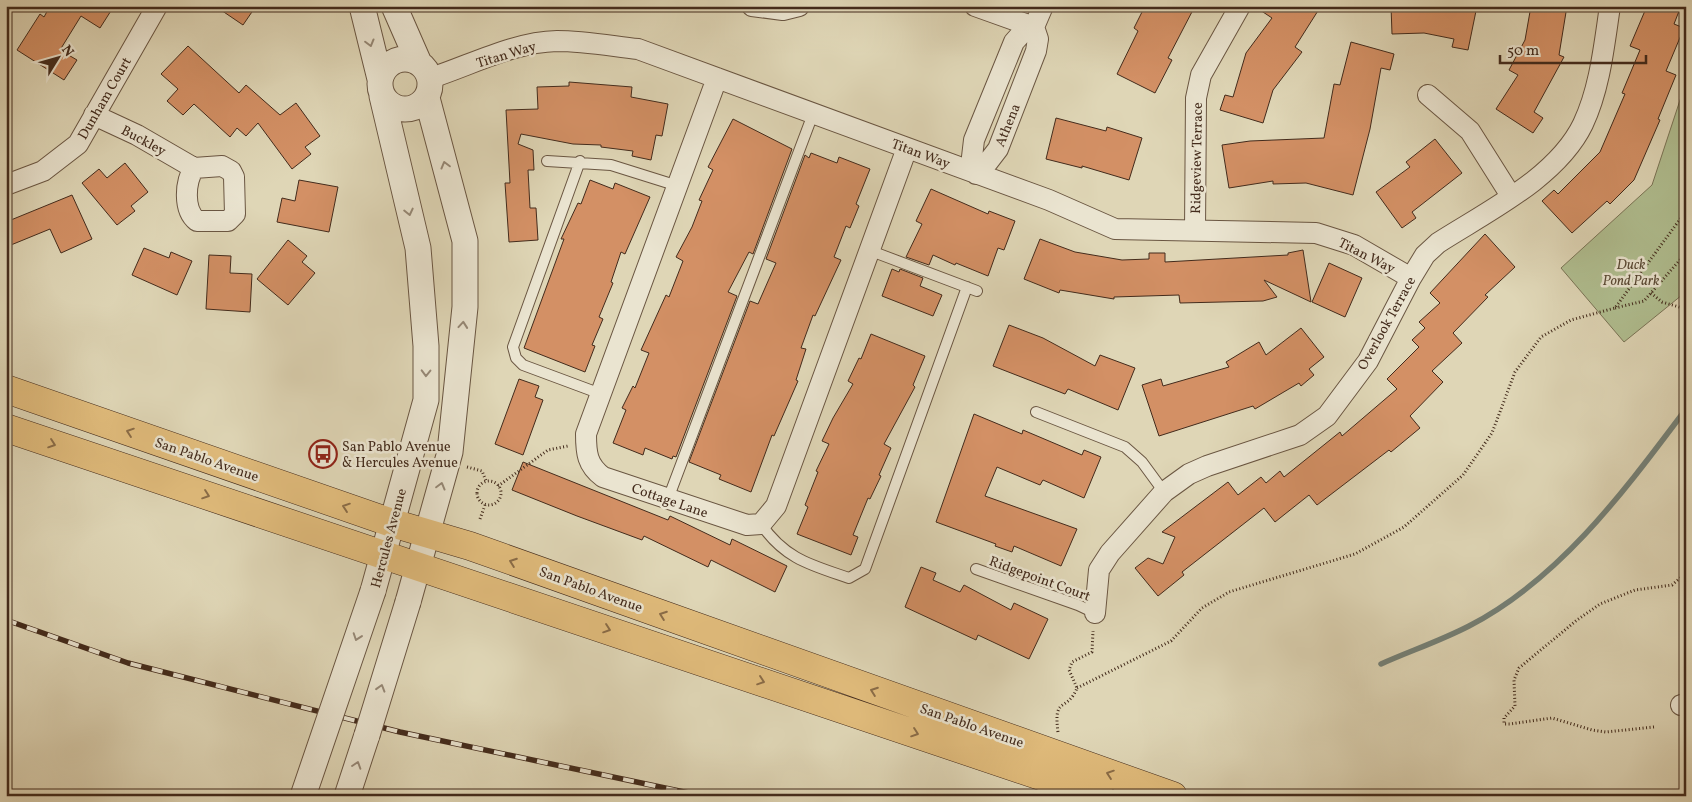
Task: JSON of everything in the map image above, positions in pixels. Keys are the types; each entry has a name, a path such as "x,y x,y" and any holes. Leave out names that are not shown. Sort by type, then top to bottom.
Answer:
{"main road":[{"name":"San Pablo Avenue","path":"6,389 392,523 428,533 1173,796"},
{"name":"San Pablo Avenue","path":"6,428 1100,796"}],"street":[{"name":"Dunham Court","path":"6,185 43,171 78,144 157,6"},
{"name":"Hercules Avenue","path":"303,796 373,591 426,400 426,346 418,248 362,6"},
{"path":"348,796 419,566 450,452 465,307 465,241 425,80 394,6"},
{"path":"752,6 783,10 798,6"},
{"path":"975,6 1034,26"},
{"name":"Athena","path":"976,174 998,149 1036,51 1038,38 1034,26 1043,6"},
{"name":"Ridgeview Terrace","path":"1195,230 1196,98 1201,75 1240,6"},
{"name":"Overlook Terrace","path":"1095,613 1098,570 1110,553 1164,492 1188,474 1300,435 1327,416 1368,361 1410,278 1425,255 1438,243 1512,196 1546,171 1567,148 1582,126 1601,64 1610,6"},
{"name":"Titan Way","path":"425,80 513,49 556,41 638,49 1049,200 1116,228 1316,233 1354,245 1410,278"},
{"path":"404,59 425,80 421,105 404,110 395,108 381,88 384,71 396,60 404,59"},
{"name":"Cottage Lane","path":"717,78 586,434 586,454 592,468 603,477 747,525 761,524"},
{"path":"1428,94 1470,131 1512,196"},
{"name":"Buckley","path":"94,115 137,135 194,168"},
{"path":"761,524 776,506 871,251 907,148"}],"lane":[{"path":"668,499 813,114"},
{"path":"547,161 580,161 626,168 678,186"},
{"path":"580,161 513,347 516,358 523,365 601,394"},
{"path":"871,251 977,291"},
{"path":"761,524 773,542 799,560 850,578 865,569 966,287"},
{"path":"1036,412 1125,447 1142,462 1164,492"},
{"name":"Ridgepoint Court","path":"976,569 1095,613"}],"path":[{"path":"1615,308 1686,210"},
{"path":"1051,753 1058,732 1055,715 1059,706 1073,698 1077,688 1171,641 1202,608 1229,592 1355,554 1404,527 1463,475 1492,433 1515,372 1541,337 1571,320 1644,301 1686,253"},
{"path":"1651,293 1662,302 1686,309"},
{"path":"498,486 548,450 586,443"},
{"path":"463,466 482,471 486,481"},
{"path":"486,481 494,482 501,493 498,502 485,505 478,499 479,486 486,481"},
{"path":"480,519 485,505"},
{"path":"1654,727 1606,732 1592,730 1552,718 1510,724 1504,724 1504,718 1515,706 1514,680 1519,668 1577,620 1600,604 1635,590 1672,585 1686,573"},
{"path":"1077,688 1069,670 1072,662 1092,652 1095,613"}],"green space":[{"name":"Duck Pond Park","path":"1686,82 1686,299 1682,295 1624,342 1561,268 1652,185"}],"building":[{"path":"50,6 114,6 100,28 81,16 60,50 77,60 64,80 17,50 40,14 44,17"},
{"path":"215,6 256,6 243,25"},
{"path":"1145,6 1195,6 1168,58 1172,60 1155,93 1117,74 1138,31 1134,28"},
{"path":"1254,6 1321,6 1295,47 1302,52 1273,90 1263,123 1220,110 1225,95 1233,97 1246,53 1272,18"},
{"path":"1391,6 1477,6 1468,50 1452,47 1454,39 1424,33 1392,34"},
{"path":"1531,6 1567,6 1559,55 1564,57 1534,112 1543,118 1533,133 1496,109 1518,75 1509,70 1525,40"},
{"path":"1647,6 1681,6 1674,24 1684,28 1666,71 1676,75 1658,119 1660,120 1634,180 1610,204 1607,201 1572,233 1542,201 1554,190 1558,194 1600,152 1625,94 1622,93 1640,50 1630,46"},
{"path":"1351,42 1394,54 1390,70 1381,68 1370,129 1353,195 1306,183 1273,184 1273,181 1229,188 1222,145 1250,141 1324,138 1334,84 1340,85"},
{"path":"188,46 239,93 246,85 280,115 296,103 320,136 305,147 311,154 292,169 258,123 246,136 237,128 230,137 194,104 183,115 167,101 178,89 161,74"},
{"path":"569,82 632,87 631,97 668,104 662,136 656,135 651,160 632,156 633,151 601,147 601,145 573,144 521,134 518,144 533,150 534,170 528,170 530,208 536,208 538,240 509,242 505,183 510,183 506,110 538,109 537,87 569,86"},
{"path":"1056,118 1106,131 1107,127 1142,138 1129,180 1082,166 1082,168 1046,159"},
{"path":"733,119 792,149 753,254 749,252 728,292 737,296 676,457 673,456 672,459 645,448 643,455 613,443 626,410 622,408 633,386 635,388 649,353 641,350 666,295 669,297 683,261 676,257 692,227 702,201 699,200 713,170 708,167"},
{"path":"1435,139 1462,173 1412,212 1416,218 1402,228 1376,192 1410,167 1406,162"},
{"path":"811,153 837,163 839,157 870,169 856,204 859,206 850,228 846,226 834,257 841,260 815,316 813,315 801,348 806,349 796,380 798,381 774,436 772,435 751,492 719,479 721,475 689,462 750,301 758,304 776,263 766,259 805,155 809,158"},
{"path":"125,163 148,192 131,206 135,211 117,225 82,183 99,169 107,178"},
{"path":"299,180 338,187 329,232 277,222 282,198 295,201"},
{"path":"590,180 613,189 615,183 650,197 625,254 621,252 611,282 613,283 599,317 603,319 592,345 595,346 585,372 524,348 564,239 561,239 578,203 581,204"},
{"path":"931,189 988,214 989,211 1015,221 1004,250 998,248 988,276 933,255 929,265 906,257 922,224 916,221"},
{"path":"72,195 92,239 61,253 50,229 6,247 6,222"},
{"path":"1485,234 1515,267 1485,295 1488,297 1453,333 1462,343 1432,371 1443,382 1410,416 1420,428 1391,452 1389,450 1317,505 1309,495 1275,522 1264,508 1182,572 1184,575 1158,596 1135,568 1148,558 1163,564 1175,537 1162,532 1228,482 1238,495 1261,477 1266,483 1280,471 1284,477 1340,432 1342,436 1397,389 1387,379 1419,347 1412,340 1425,328 1419,322 1440,303 1430,293"},
{"path":"1040,239 1075,252 1122,260 1149,259 1149,253 1165,253 1165,262 1288,255 1288,253 1303,250 1311,302 1264,280 1277,297 1263,301 1180,303 1179,295 1114,297 1114,299 1060,290 1059,293 1024,279"},
{"path":"288,240 307,256 302,262 315,273 288,305 257,279"},
{"path":"144,248 169,258 171,252 192,261 177,295 132,275"},
{"path":"209,255 231,256 230,273 252,274 250,312 206,309"},
{"path":"1329,263 1362,278 1345,317 1312,302"},
{"path":"892,269 899,272 900,269 923,278 920,286 942,295 933,316 882,296"},
{"path":"1009,325 1043,338 1095,366 1100,355 1135,368 1118,410 1068,389 1065,394 993,366"},
{"path":"1301,328 1324,357 1309,369 1314,375 1301,386 1299,383 1255,409 1253,406 1159,436 1142,385 1161,379 1163,386 1229,367 1226,362 1259,342 1266,355"},
{"path":"871,334 925,356 913,385 915,387 884,444 891,448 879,475 881,476 870,499 868,498 853,535 858,537 851,555 797,534 808,507 805,505 818,472 816,471 829,444 822,441 853,384 848,381 859,358 861,359"},
{"path":"519,379 539,386 535,397 543,400 523,455 495,444"},
{"path":"974,414 1022,434 1023,430 1082,455 1084,450 1101,457 1084,498 1043,480 1040,485 997,467 985,496 1077,529 1061,566 1014,546 1012,552 995,546 996,544 936,522"},
{"path":"523,462 668,520 670,516 730,545 732,539 787,566 775,592 711,560 708,567 644,536 642,540 577,516 512,490"},
{"path":"921,567 936,573 933,580 960,592 964,585 1011,610 1014,603 1048,619 1029,659 978,635 976,640 905,607"}],"waterway":[{"path":"1381,664 1469,626 1502,607 1533,584 1562,558 1615,501 1686,409"}],"railway":[{"path":"6,620 128,663 400,732 703,796"}],"place":[{"name":"San Pablo Avenue & Hercules Avenue","path":"323,454"}]}
